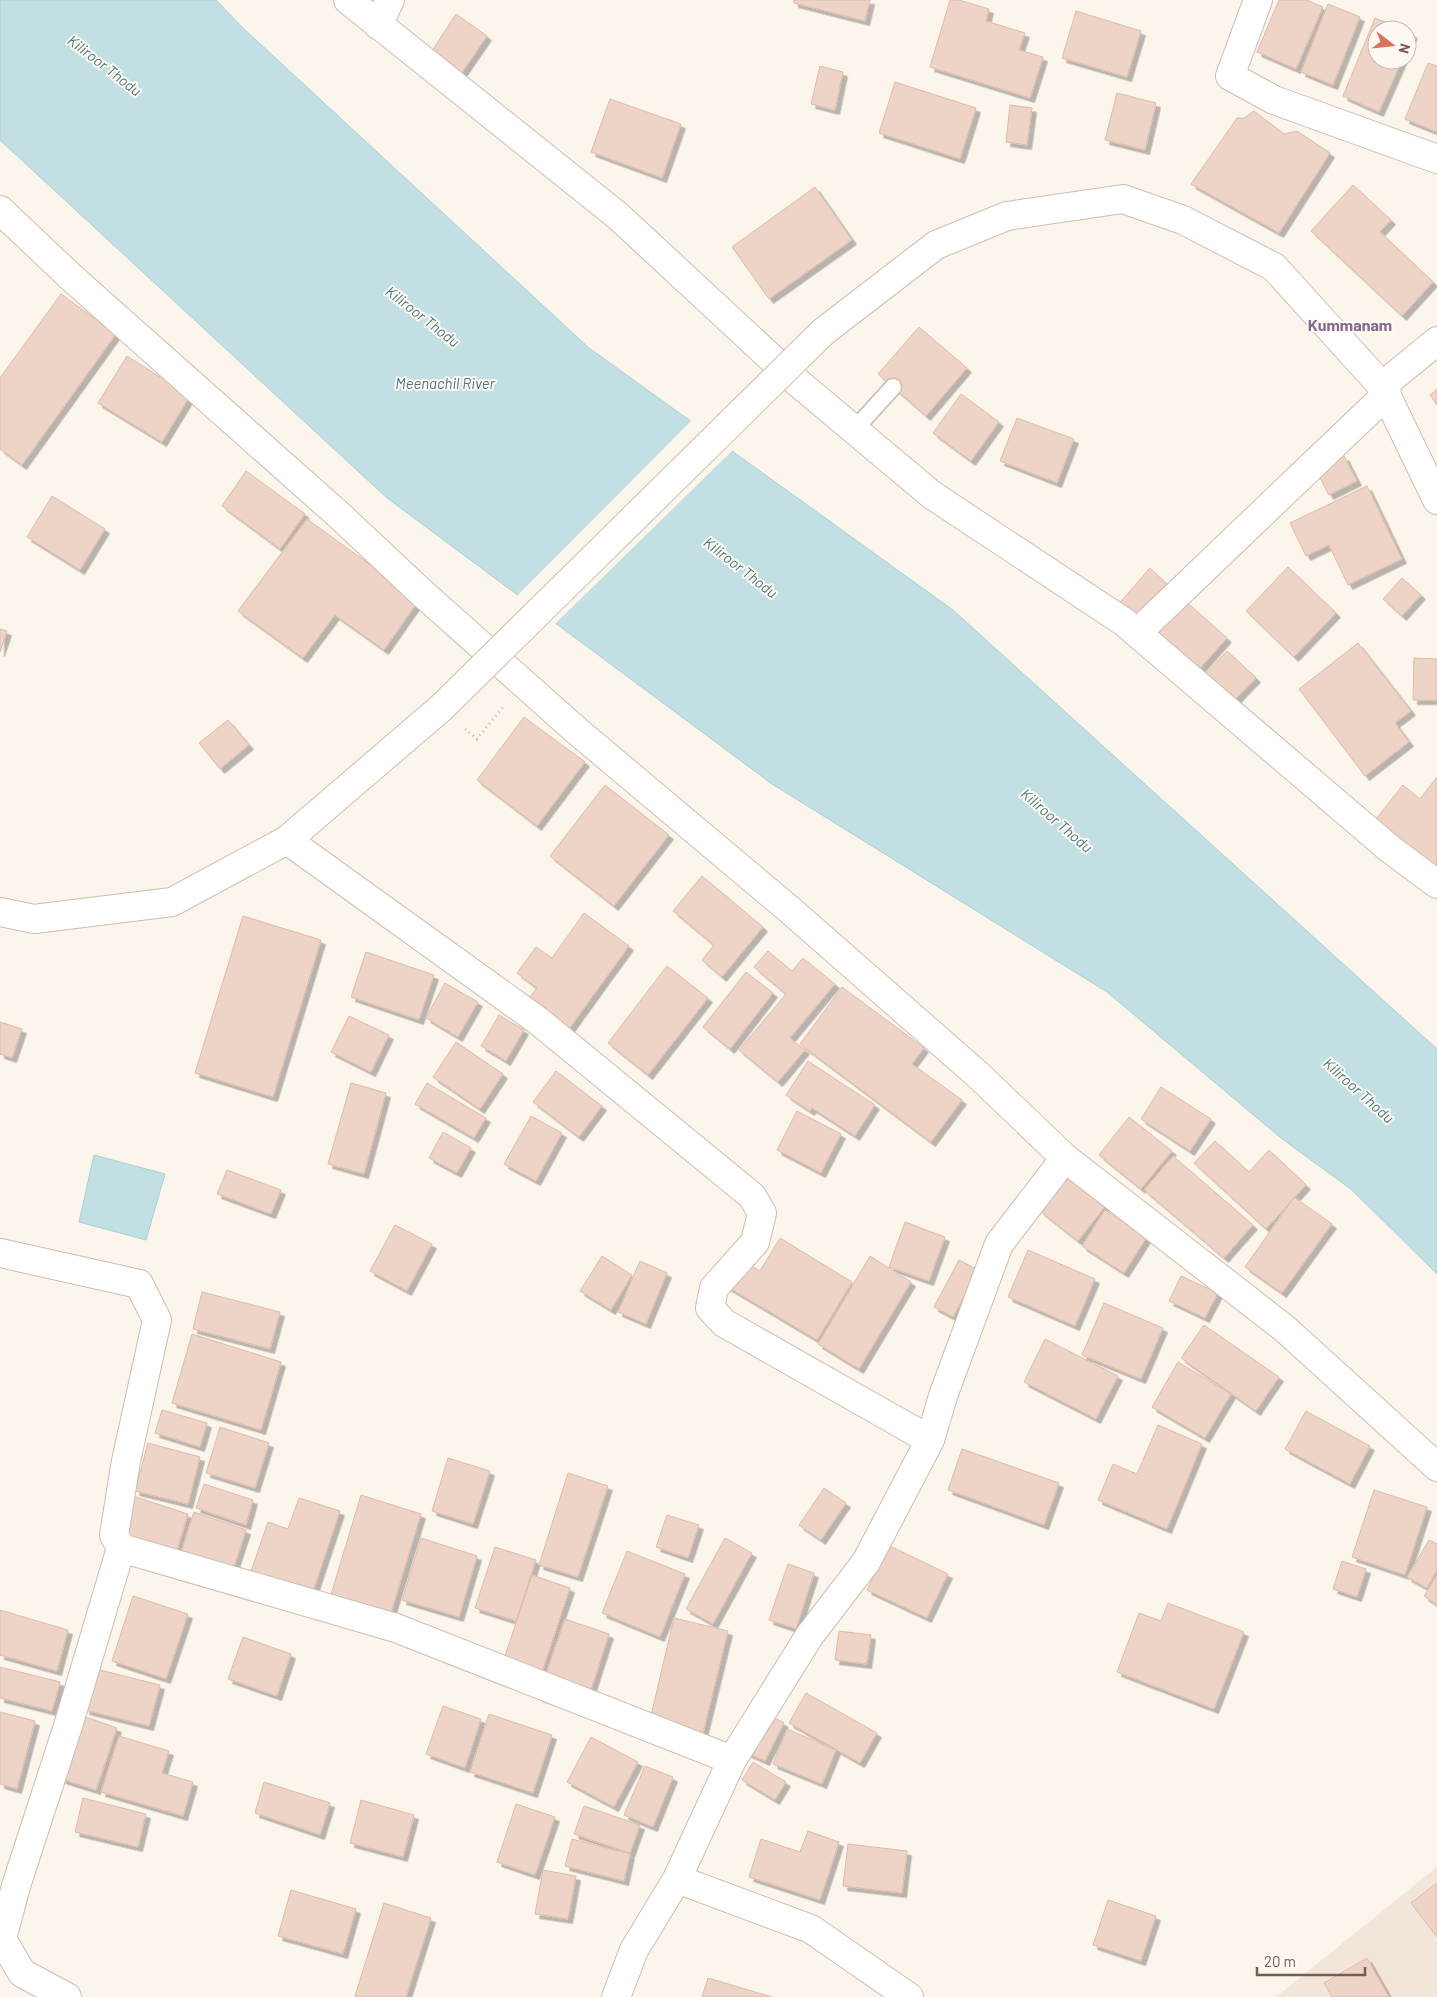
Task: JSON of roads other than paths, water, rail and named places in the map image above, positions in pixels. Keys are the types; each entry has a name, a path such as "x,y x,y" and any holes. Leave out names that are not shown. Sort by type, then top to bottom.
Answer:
{"street":[{"path":"348,0 618,216 796,381 932,495 1064,581 1138,633 1236,720 1382,843 1437,884"},
{"path":"378,25 390,0"},
{"path":"1258,0 1230,76 1274,100 1437,159"},
{"path":"0,912 34,919 172,902 287,840 441,708 823,332 936,245 1008,216 1123,199 1183,220 1274,267 1384,390 1437,500"},
{"path":"0,210 72,278 340,516 494,658 592,744 790,910 977,1074 1065,1158 1284,1328 1437,1467"},
{"path":"1138,633 1437,340"},
{"path":"287,840 537,1020 752,1196 762,1213 754,1242 714,1288 710,1308 724,1323 930,1440"},
{"path":"616,1997 634,1950 677,1879 732,1760 810,1635 866,1562 930,1440 943,1396 999,1244 1065,1158"},
{"path":"0,1253 139,1284 157,1320 126,1462 114,1535 122,1548 396,1628 732,1760"},
{"path":"66,1997 22,1973 2,1939 16,1886 68,1726 122,1548"},
{"path":"677,1879 811,1930 909,1997"}],"lane":[{"path":"854,430 892,387"}],"water":[{"name":"Meenachil River","path":"0,0 216,0 243,28 589,348 953,610 1437,1049 1437,1274 1352,1190 1281,1138 1107,992 772,784 387,498 0,140"},
{"path":"94,1155 165,1174 146,1240 79,1222"}],"district":[{"name":"Kummanam","path":"1350,324"}],"water label":[{"name":"Kiliroor Thodu","path":"105,65"},
{"name":"Kiliroor Thodu","path":"423,316"},
{"name":"Kiliroor Thodu","path":"741,567"},
{"name":"Kiliroor Thodu","path":"1057,820"},
{"name":"Kiliroor Thodu","path":"1359,1090"}]}
